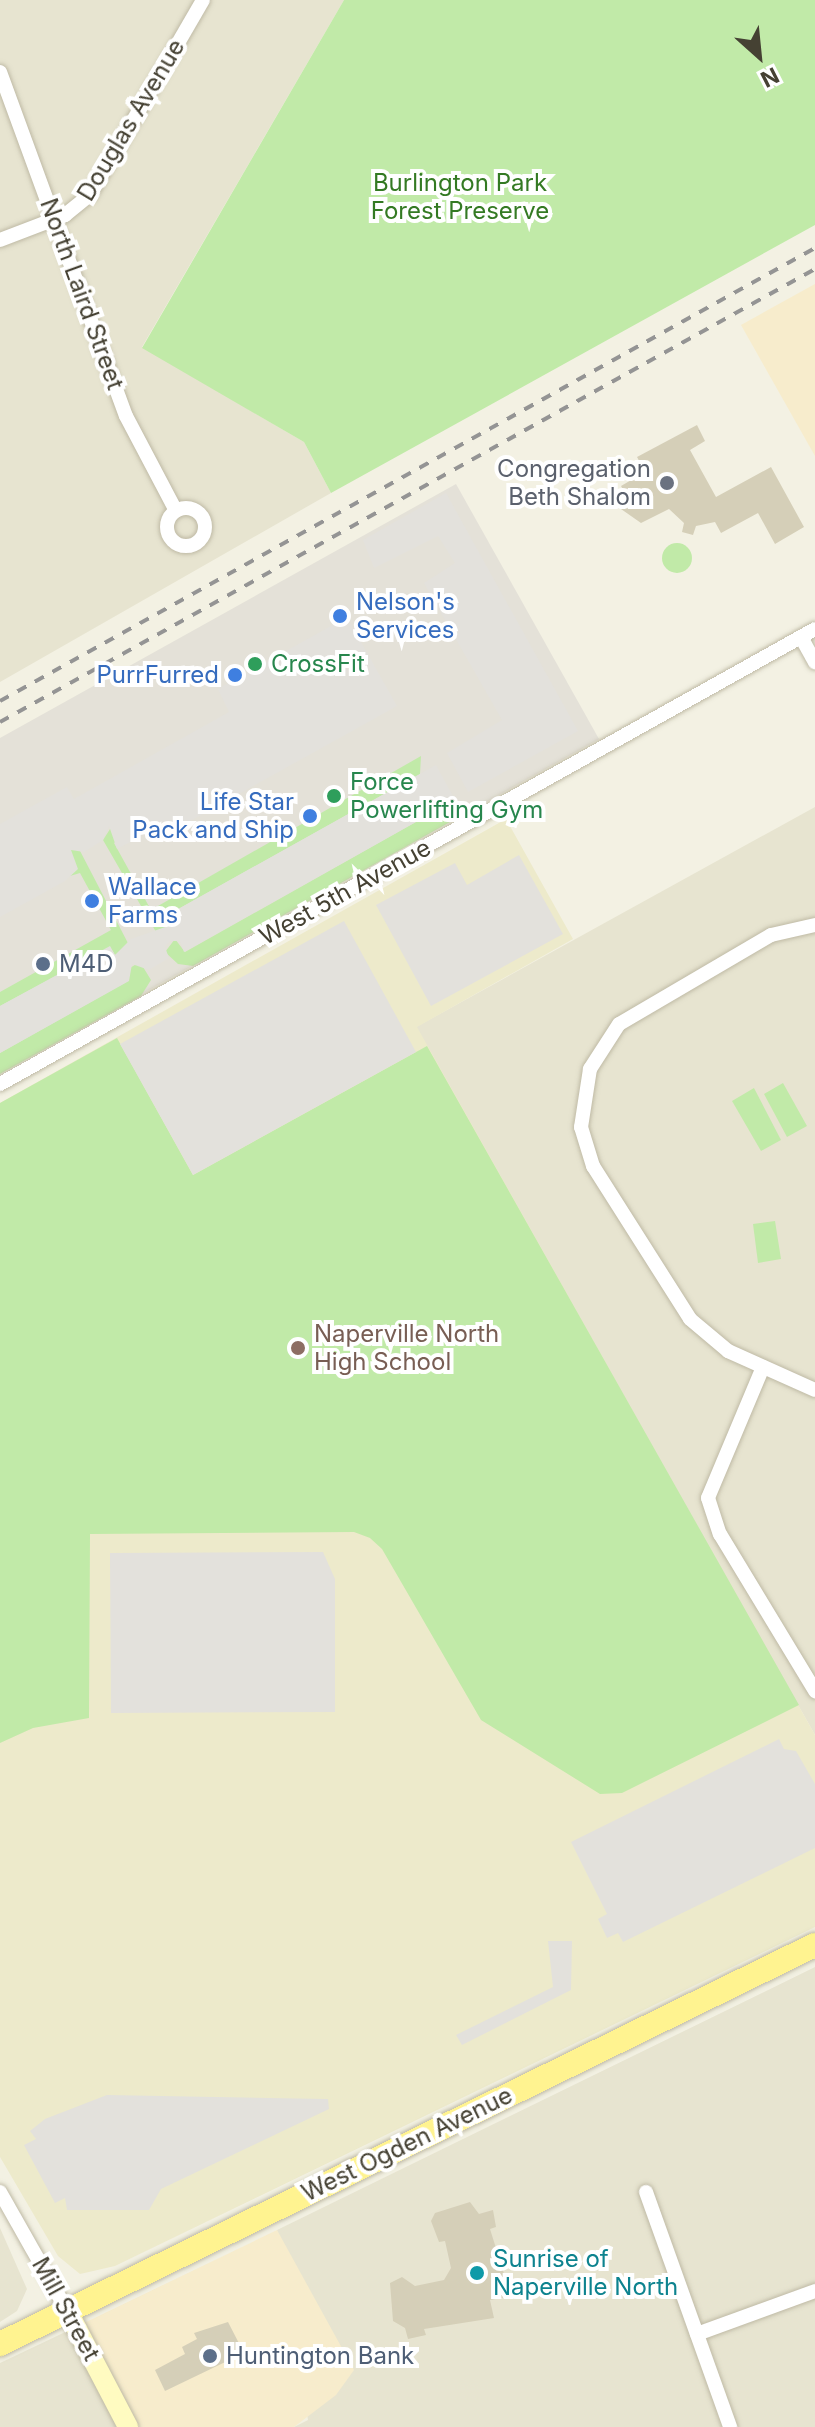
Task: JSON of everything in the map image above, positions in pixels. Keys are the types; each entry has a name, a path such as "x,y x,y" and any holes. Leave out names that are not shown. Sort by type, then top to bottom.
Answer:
{"main road":[{"name":"West Ogden Avenue","path":"0,2344 815,1945"},
{"name":"Mill Street","path":"68,2312 128,2427"}],"street":[{"name":"Douglas Avenue","path":"0,240 54,220 90,195 203,0"},
{"name":"North Laird Street","path":"0,72 126,416 176,511"},
{"name":"West 5th Avenue","path":"0,1084 815,629"},
{"path":"801,637 815,662"},
{"path":"815,925 783,930 635,1010 595,1056 581,1108 593,1166 673,1299 708,1337 763,1367 815,1390"},
{"path":"763,1367 708,1498 720,1534 815,1691"},
{"name":"Mill Street","path":"0,2192 68,2312"},
{"path":"646,2192 730,2427"},
{"path":"697,2334 815,2291"}],"shaded area":[{"path":"0,0 344,0 142,347 304,442 331,493 0,682"},
{"path":"815,284 815,456 741,325"},
{"path":"456,484 599,739 0,1073 0,738"},
{"path":"446,493 578,731 468,792 447,753 502,720 424,583 455,563 438,536 374,568 363,540"},
{"path":"347,617 397,706 158,839 152,830 117,849 109,826 103,840 84,852 71,850 78,869 65,881 0,917 0,824 67,787 74,799 229,712 218,689"},
{"path":"436,765 455,800 184,952 180,941 170,941 165,947 169,958 149,970 132,964 129,981 0,1053 0,1006 110,946 115,955 131,939 168,926 164,917"},
{"path":"815,807 815,1735 416,1027"},
{"name":"Naperville North High School","path":"506,819 573,939 417,1027 815,1735 815,1927 115,2266 80,2274 58,2256 0,2157 0,1103"},
{"path":"519,855 563,934 431,1006 376,905 455,863 467,885"},
{"path":"344,921 416,1052 193,1175 120,1044"},
{"path":"323,1552 335,1579 335,1712 111,1713 110,1553"},
{"path":"779,1739 784,1749 796,1751 815,1784 815,1848 623,1942 618,1933 607,1938 598,1919 607,1914 571,1842"},
{"path":"548,1941 572,1941 571,1990 462,2045 456,2035 553,1987"},
{"path":"815,1967 815,2427 294,2427 308,2420 277,2230"},
{"path":"107,2095 328,2099 329,2109 161,2189 149,2210 67,2210 65,2198 55,2203 24,2145 36,2139 30,2131 45,2119"},
{"path":"0,2228 27,2289 17,2311 0,2322"},
{"path":"277,2230 354,2370 336,2395 294,2427 132,2427 80,2325"},
{"path":"80,2325 132,2427 0,2427 0,2363"}],"green space":[{"name":"Burlington Park Forest Preserve","path":"344,0 815,0 815,225 331,493 304,442 142,348"},
{"path":"677,543 688,547 692,558 688,569 677,573 666,569 662,558 666,547"},
{"path":"421,756 420,774 164,917 169,926 156,932 103,840 112,826 118,840 114,843 151,910"},
{"path":"455,800 450,822 193,966 178,964 165,952 175,939 185,952"},
{"path":"78,847 130,947 115,955 110,947 0,1006 0,992 111,930 80,873 63,878 70,850"},
{"path":"140,962 151,980 141,996 0,1074 0,1053 128,981 128,969"},
{"path":"117,1038 193,1175 427,1046 799,1705 622,1793 600,1794 481,1720 382,1549 370,1538 354,1532 90,1534 89,1718 33,1728 0,1743 0,1103"},
{"path":"783,1083 807,1126 787,1137 764,1094"},
{"path":"754,1088 781,1140 761,1151 732,1101"},
{"path":"775,1221 781,1259 758,1263 753,1224"}],"building":[{"name":"Congregation Beth Shalom","path":"697,425 705,441 690,450 716,497 771,467 804,527 775,544 758,513 721,533 715,522 696,526 693,535 682,532 684,523 669,509 641,523 621,509 626,495 621,486 645,472 637,457"},
{"name":"Sunrise of Naperville North","path":"470,2202 479,2214 493,2210 496,2227 490,2229 511,2296 490,2300 494,2318 424,2329 426,2335 408,2339 405,2328 393,2321 390,2283 402,2277 415,2286 444,2280 451,2268 445,2241 439,2242 431,2221 435,2213"},
{"name":"Huntington Bank","path":"228,2322 244,2353 165,2391 155,2370 185,2354 182,2347 197,2339 194,2333"}],"railway":[{"path":"0,701 815,248"},
{"path":"0,722 815,269"}],"place":[{"name":"Congregation Beth Shalom","path":"667,483"},
{"name":"Nelson's Services","path":"340,616"},
{"name":"CrossFit","path":"255,664"},
{"name":"PurrFurred","path":"235,675"},
{"name":"Force Powerlifting Gym","path":"334,796"},
{"name":"Life Star Pack and Ship","path":"310,816"},
{"name":"Wallace Farms","path":"92,901"},
{"name":"M4D","path":"43,964"},
{"name":"Naperville North High School","path":"298,1348"},
{"name":"Sunrise of Naperville North","path":"477,2273"},
{"name":"Huntington Bank","path":"210,2356"}]}
